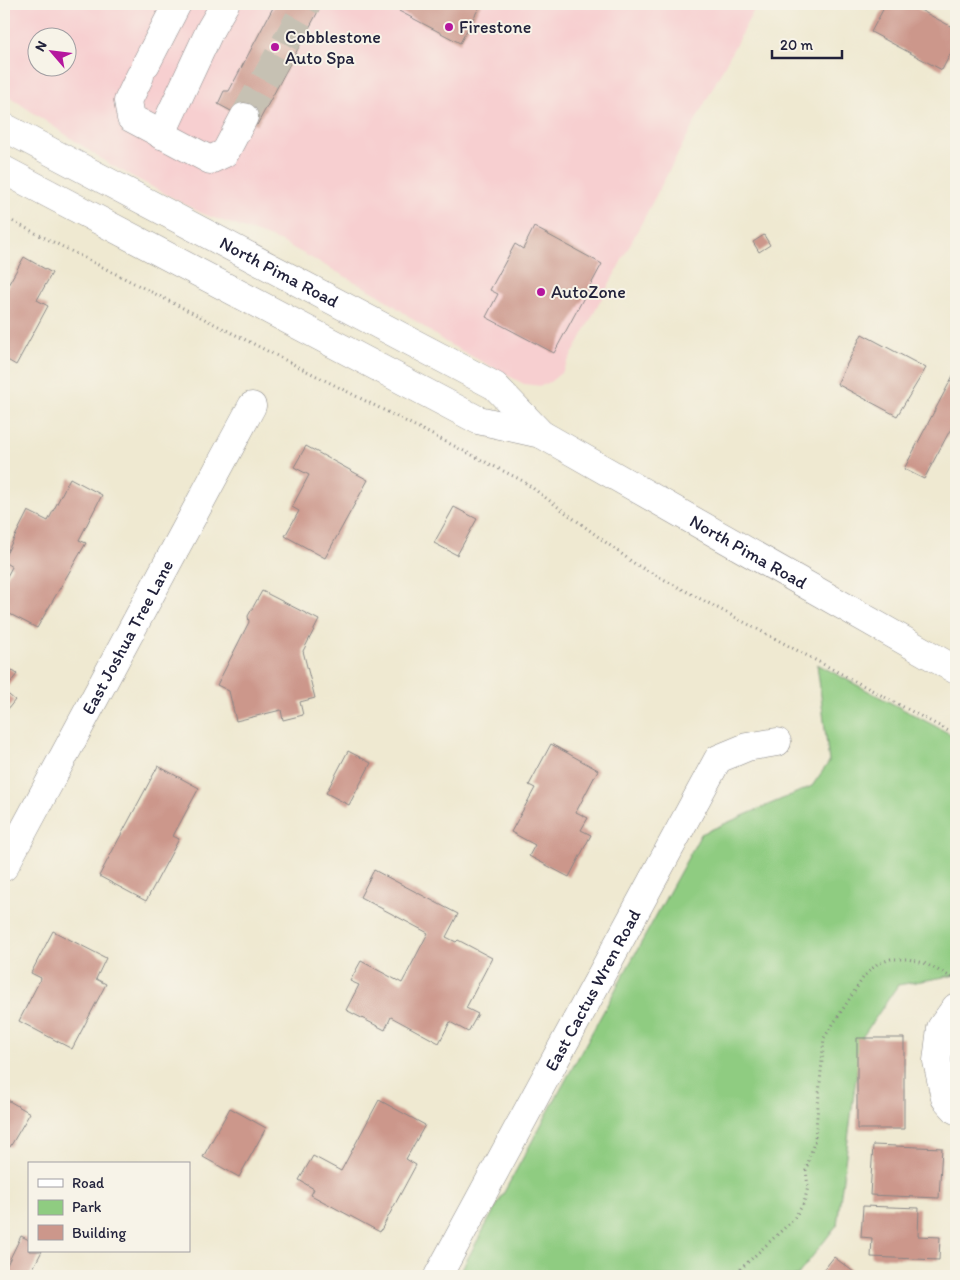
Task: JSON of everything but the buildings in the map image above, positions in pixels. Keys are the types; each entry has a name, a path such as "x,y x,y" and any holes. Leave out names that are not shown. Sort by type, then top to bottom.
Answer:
{"main road":[{"path":"177,4 128,101 131,118 210,160 225,153 244,117"},
{"path":"186,4 198,57"},
{"path":"161,135 211,28 225,4"},
{"name":"North Pima Road","path":"4,127 495,386 541,434 956,670"},
{"name":"North Pima Road","path":"4,170 478,420 541,434"},
{"name":"East Joshua Tree Lane","path":"4,867 252,406"},
{"name":"East Cactus Wren Road","path":"438,1276 718,759 747,747 777,742"},
{"path":"956,1007 941,1028 937,1061 945,1098 956,1110"}],"path":[{"path":"4,217 523,481 635,564 956,735"},
{"path":"732,1276 793,1220 804,1203 808,1187 806,1170 815,1139 824,1038 865,975 877,964 891,959 908,959 924,963 953,978"}],"shaded area":[{"path":"4,4 757,4 574,351 562,372 550,382 541,386 524,384 445,342 379,295 282,242 203,214 109,164 4,93"}],"green space":[{"path":"817,664 956,737 956,975 898,985 861,1039 837,1225 797,1276 458,1276 701,834 812,786 829,762"}],"tunnel":[{"path":"244,117 307,4"}],"place":[{"name":"Firestone","path":"449,27"},
{"name":"Cobblestone Auto Spa","path":"275,47"},
{"name":"AutoZone","path":"541,292"}]}
